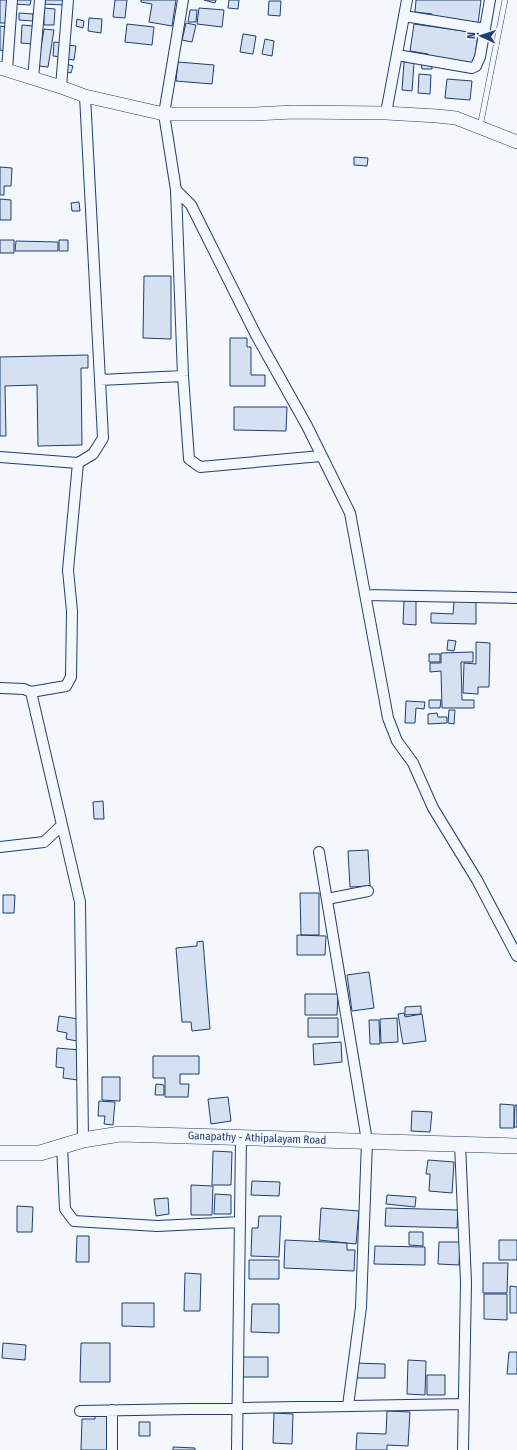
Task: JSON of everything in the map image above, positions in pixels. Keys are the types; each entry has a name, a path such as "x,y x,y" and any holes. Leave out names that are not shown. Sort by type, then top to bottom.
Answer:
{"main road":[{"name":"Ganapathy - Athipalayam Road","path":"0,1153 40,1153 83,1140 120,1134 517,1146"}],"street":[{"path":"12,0 3,69 85,96 164,114 255,114 292,112 386,113 456,118 480,126 517,142"},
{"path":"33,78 40,0"},
{"path":"61,87 68,0"},
{"path":"183,0 164,114 176,190 183,376 189,459 200,467 321,456"},
{"path":"386,113 407,0"},
{"path":"397,55 472,68 476,66 480,58 490,0"},
{"path":"404,16 484,29"},
{"path":"0,457 78,463 92,454 103,438 85,96"},
{"path":"176,190 191,205 256,335 307,426 350,512 388,718 397,741 413,763 433,808 477,880 517,956"},
{"path":"100,380 183,376"},
{"path":"0,688 24,688 31,692 66,686 71,677 72,611 68,570 78,463"},
{"path":"366,595 517,598"},
{"path":"31,692 80,902 83,1140"},
{"path":"0,846 44,842 62,825"},
{"path":"319,852 367,1141 361,1307 348,1406"},
{"path":"327,899 368,891"},
{"path":"237,1450 241,1138"},
{"path":"460,1144 466,1282 463,1450"},
{"path":"62,1146 65,1209 74,1220 157,1226 240,1222"},
{"path":"80,1411 463,1404"},
{"path":"112,1410 112,1450"}],"lane":[{"path":"480,126 506,0"}],"building":[{"path":"0,0 9,0 9,23 0,23"},
{"path":"14,0 31,0 30,5 14,4"},
{"path":"42,0 65,0 65,5 42,4"},
{"path":"115,0 127,0 125,18 113,17"},
{"path":"141,0 176,0 172,26 149,22 152,4 141,2"},
{"path":"204,0 216,0 215,3"},
{"path":"229,0 239,0 238,9 228,8"},
{"path":"416,0 481,0 478,24 432,18 432,14 415,12"},
{"path":"269,1 281,1 280,16 268,15"},
{"path":"44,8 55,9 54,25 44,25"},
{"path":"199,8 224,10 222,27 197,24"},
{"path":"190,10 197,10 196,22 188,22"},
{"path":"19,13 33,14 33,21 19,20"},
{"path":"89,18 102,19 101,33 88,31"},
{"path":"77,19 84,21 83,28 76,26"},
{"path":"186,23 196,25 192,42 182,40"},
{"path":"127,24 154,27 152,45 125,42"},
{"path":"414,24 478,33 474,64 428,57 428,54 410,51"},
{"path":"22,25 33,26 32,44 21,43"},
{"path":"0,26 8,27 6,51 0,50"},
{"path":"44,29 54,30 48,67 38,66"},
{"path":"243,34 256,36 253,54 240,52"},
{"path":"265,39 274,41 272,56 262,54"},
{"path":"54,42 63,43 62,57 53,56"},
{"path":"67,45 76,46 74,60 66,59"},
{"path":"178,62 214,65 212,84 176,81"},
{"path":"404,62 414,63 412,91 402,90"},
{"path":"421,63 432,63 432,69 422,69"},
{"path":"66,64 73,66 71,73 64,71"},
{"path":"419,74 431,75 430,94 418,93"},
{"path":"447,79 472,81 470,100 445,98"},
{"path":"354,157 368,158 367,166 354,165"},
{"path":"0,167 12,168 11,186 4,186 4,195 0,195"},
{"path":"0,199 11,200 11,220 0,220"},
{"path":"79,202 80,211 72,211 71,203"},
{"path":"0,240 14,240 14,253 0,253"},
{"path":"59,240 68,240 68,251 59,251"},
{"path":"16,241 58,242 58,251 15,251"},
{"path":"144,276 171,276 171,339 143,338"},
{"path":"230,338 247,338 247,347 251,347 251,375 265,375 265,386 230,386"},
{"path":"88,355 88,368 81,368 82,445 38,446 37,385 5,386 6,436 0,436 0,357"},
{"path":"234,407 287,407 286,431 234,430"},
{"path":"404,601 416,601 416,625 403,624"},
{"path":"454,601 476,601 476,624 431,623 431,613 453,614"},
{"path":"448,640 456,641 454,651 447,650"},
{"path":"476,642 490,643 489,687 478,687 478,694 463,693 464,663 476,664"},
{"path":"473,652 473,662 461,662 462,700 474,700 474,708 442,708 441,671 430,672 430,663 441,663 441,653"},
{"path":"429,654 440,654 440,662 429,662"},
{"path":"429,700 441,700 440,708 429,708"},
{"path":"406,701 425,702 424,709 416,708 415,723 405,723"},
{"path":"449,710 455,710 454,724 448,723"},
{"path":"437,713 438,717 447,717 447,723 428,724 428,714"},
{"path":"103,801 104,819 94,819 93,802"},
{"path":"368,850 370,886 350,887 348,851"},
{"path":"300,893 319,893 319,935 301,935"},
{"path":"3,895 15,895 14,913 3,913"},
{"path":"297,935 326,936 325,955 297,955"},
{"path":"203,941 210,1029 192,1031 191,1022 182,1022 176,948 197,946 197,942"},
{"path":"369,972 374,1008 352,1011 347,975"},
{"path":"305,994 338,994 337,1015 305,1015"},
{"path":"421,1006 421,1014 405,1015 405,1007"},
{"path":"404,1013 405,1017 422,1014 426,1041 403,1044 398,1014"},
{"path":"59,1016 79,1019 77,1041 66,1039 67,1033 57,1031"},
{"path":"308,1018 338,1018 338,1037 308,1037"},
{"path":"397,1018 398,1042 381,1043 380,1019"},
{"path":"369,1020 379,1020 380,1044 370,1044"},
{"path":"341,1042 342,1062 314,1065 313,1044"},
{"path":"57,1048 80,1050 78,1080 63,1078 64,1068 56,1067"},
{"path":"153,1056 199,1056 199,1074 180,1074 180,1084 189,1084 188,1097 165,1097 165,1078 153,1078"},
{"path":"102,1077 120,1077 120,1101 102,1100"},
{"path":"156,1084 164,1085 164,1095 155,1095"},
{"path":"228,1097 231,1121 211,1124 208,1099"},
{"path":"99,1101 115,1102 113,1125 104,1124 105,1116 98,1116"},
{"path":"500,1104 514,1105 514,1128 500,1128"},
{"path":"515,1105 517,1105 517,1127 514,1127"},
{"path":"412,1111 432,1112 430,1132 411,1131"},
{"path":"213,1151 232,1152 231,1185 212,1185"},
{"path":"428,1160 454,1162 452,1193 429,1191 430,1174 426,1174"},
{"path":"252,1181 280,1182 279,1196 251,1195"},
{"path":"191,1185 213,1186 212,1215 191,1215"},
{"path":"215,1194 231,1195 231,1214 214,1214"},
{"path":"387,1195 416,1197 415,1207 386,1204"},
{"path":"168,1198 169,1214 156,1216 154,1199"},
{"path":"17,1206 33,1207 32,1232 17,1232"},
{"path":"321,1208 359,1211 356,1244 319,1240"},
{"path":"386,1208 458,1210 457,1228 385,1226"},
{"path":"259,1216 281,1216 279,1257 251,1256 252,1228 258,1228"},
{"path":"409,1232 423,1232 423,1246 409,1245"},
{"path":"77,1236 89,1236 89,1262 76,1262"},
{"path":"285,1240 347,1243 347,1250 355,1250 354,1271 284,1268"},
{"path":"499,1240 517,1240 517,1260 499,1260"},
{"path":"439,1242 460,1242 459,1265 438,1264"},
{"path":"375,1246 425,1247 425,1265 374,1264"},
{"path":"249,1260 279,1260 279,1279 249,1279"},
{"path":"483,1263 508,1263 507,1293 483,1293"},
{"path":"185,1273 201,1274 200,1311 184,1311"},
{"path":"510,1286 517,1287 517,1313 510,1313"},
{"path":"484,1294 507,1294 507,1320 484,1319"},
{"path":"122,1303 154,1303 154,1327 122,1326"},
{"path":"252,1304 279,1304 279,1333 251,1332"},
{"path":"3,1343 26,1345 25,1360 2,1358"},
{"path":"81,1343 110,1343 110,1382 80,1382"},
{"path":"509,1352 517,1352 517,1374 507,1374"},
{"path":"242,1357 268,1357 268,1377 242,1377"},
{"path":"408,1360 426,1361 425,1395 407,1394"},
{"path":"354,1363 385,1364 385,1378 354,1378"},
{"path":"427,1375 445,1375 445,1395 427,1395"},
{"path":"387,1411 410,1412 408,1446 387,1445 387,1450 356,1450 357,1433 386,1434"},
{"path":"274,1413 293,1414 292,1444 273,1443"},
{"path":"95,1415 109,1415 109,1450 81,1450 82,1419 95,1419"},
{"path":"139,1422 150,1422 150,1436 139,1436"},
{"path":"173,1447 195,1448 195,1450 173,1450"}]}
